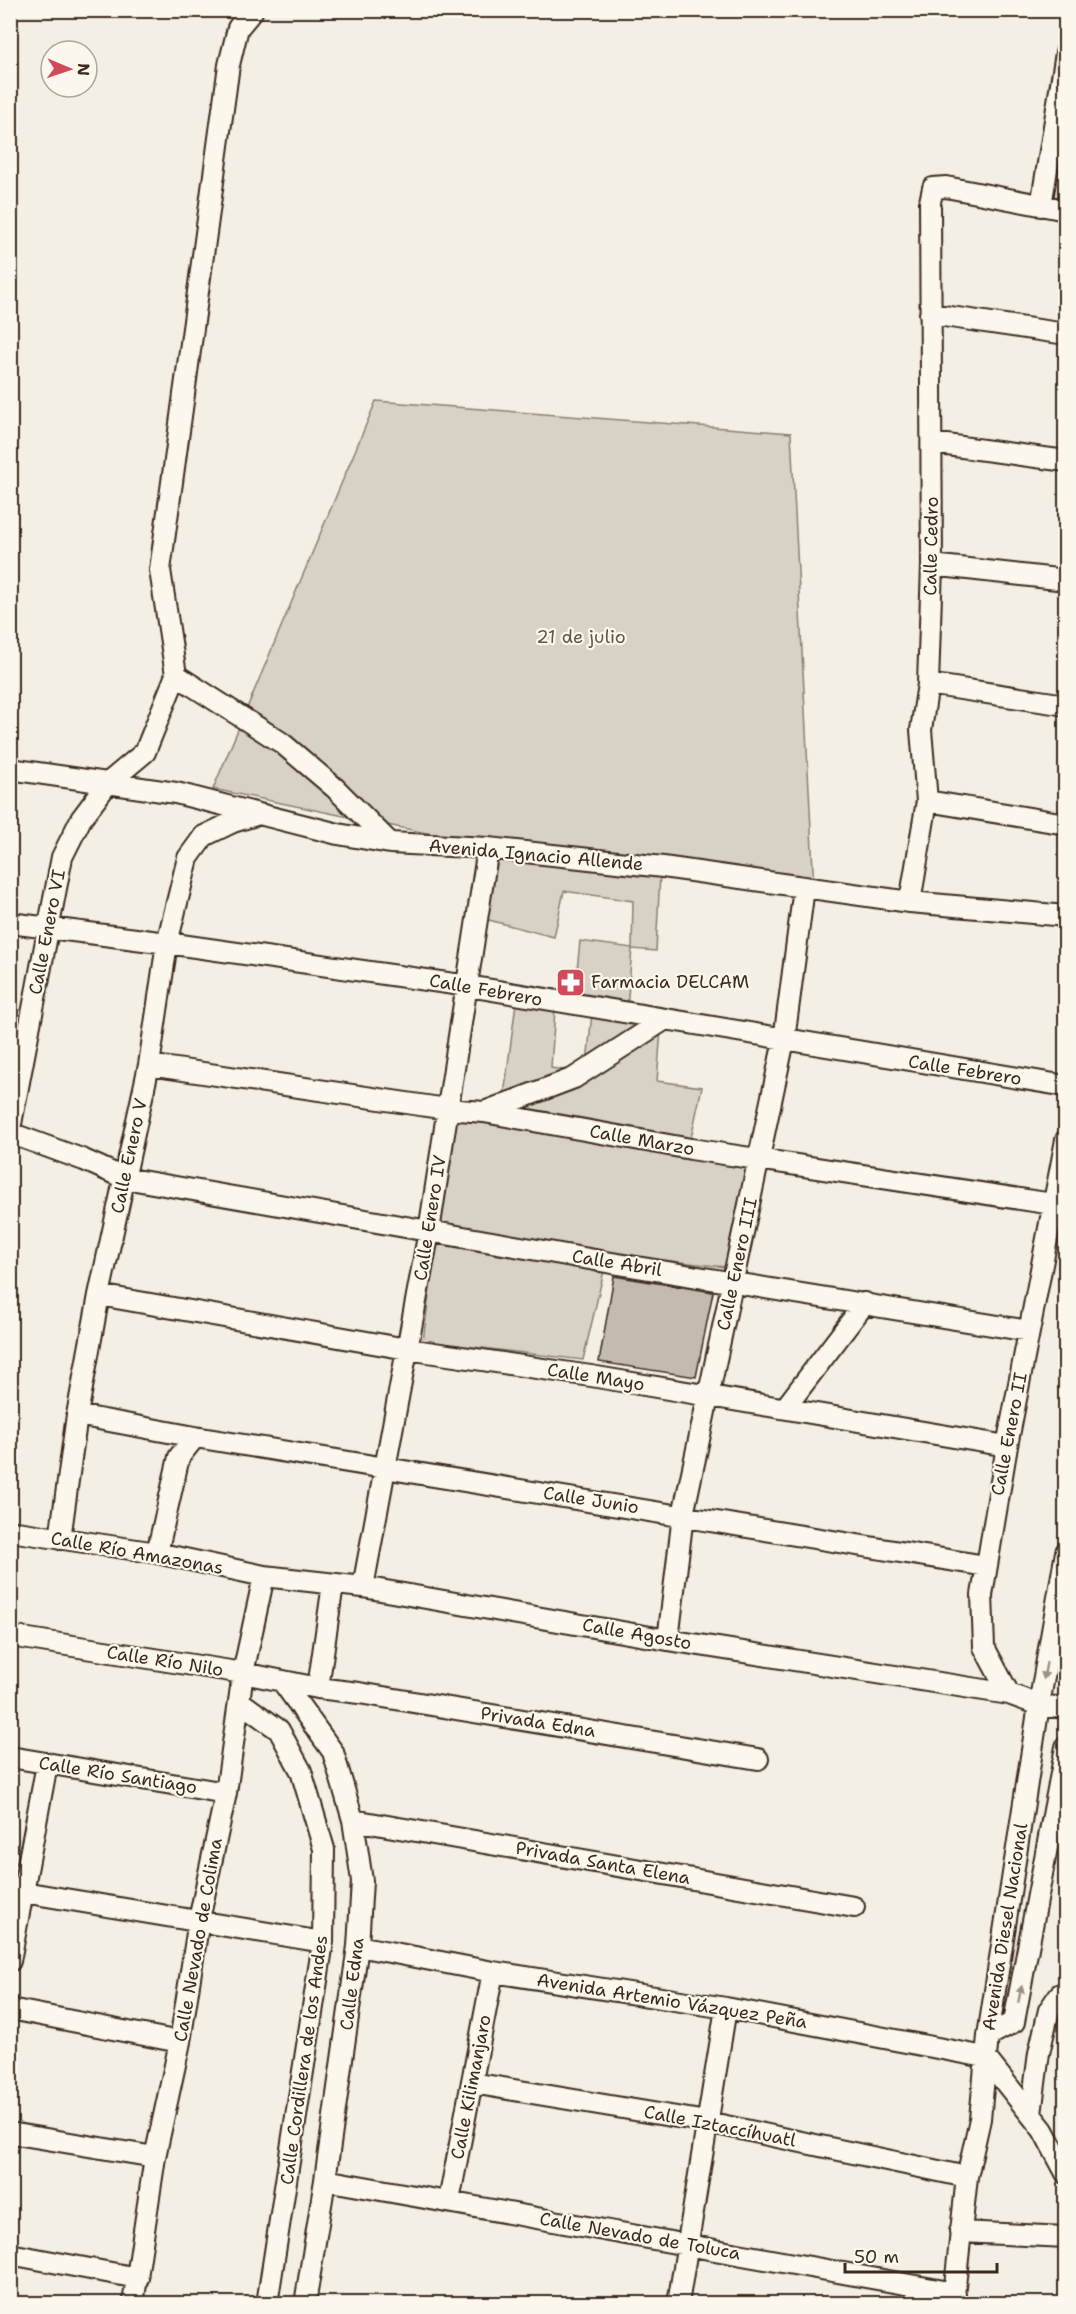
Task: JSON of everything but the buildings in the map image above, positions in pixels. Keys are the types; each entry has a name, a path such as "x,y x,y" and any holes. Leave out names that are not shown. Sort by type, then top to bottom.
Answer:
{"street":[{"path":"253,10 238,28 229,65 160,570 176,675 282,743 335,788 390,843"},
{"path":"1065,53 1041,206 1065,210"},
{"name":"Calle Cedro","path":"910,902 927,801 921,730 928,684 932,565 930,202 933,188 946,187 1041,206"},
{"path":"930,314 1065,334"},
{"path":"932,443 1065,461"},
{"path":"932,565 1065,580"},
{"name":"Calle Enero VI","path":"10,1131 62,857 81,819 108,783 145,752 176,675"},
{"path":"928,684 1065,705"},
{"name":"Avenida Ignacio Allende","path":"10,769 176,793 338,834 390,843 488,848 663,867 910,902 1065,916"},
{"path":"927,801 1065,824"},
{"name":"Calle Enero V","path":"60,1539 77,1415 99,1295 149,1065 167,943 188,858 204,836 233,822 259,814"},
{"name":"Calle Enero IV","path":"363,1587 429,1231 488,848"},
{"name":"Calle Enero III","path":"668,1640 683,1515 784,1040 804,888"},
{"name":"Calle Febrero","path":"10,923 468,986 1065,1086"},
{"path":"484,1112 574,1078 664,1020"},
{"name":"Calle Marzo","path":"149,1065 447,1109 484,1112 691,1149 1053,1204"},
{"name":"Calle Abril","path":"10,1131 124,1178 1029,1331"},
{"name":"Calle Enero II","path":"1010,1694 984,1647 982,1594 1007,1446 1065,1140"},
{"name":"Calle Mayo","path":"99,1295 186,1308 406,1349 709,1395 1007,1446"},
{"path":"785,1408 865,1303"},
{"name":"Calle Junio","path":"77,1415 195,1437 986,1566"},
{"path":"158,1553 179,1457 195,1437"},
{"name":"Calle Río Amazonas","path":"10,1531 158,1553 264,1576"},
{"name":"Avenida Diesel Nacional","path":"954,2298 967,2177 980,2119 988,2036 1065,1552"},
{"name":"Calle Agosto","path":"264,1576 363,1587 668,1640 1010,1694"},
{"name":"Calle Nevado de Colima","path":"133,2304 155,2157 180,2042 199,1920 226,1793 243,1673 264,1576"},
{"path":"318,1688 333,1584"},
{"name":"Calle Río Nilo","path":"10,1636 243,1673 318,1688"},
{"name":"Calle Edna","path":"282,1681 333,1752 353,1820 362,1881 358,1946 305,2304"},
{"name":"Privada Edna","path":"318,1688 758,1759"},
{"path":"1010,1694 1039,1705 1065,1708"},
{"name":"Calle Cordillera de los Andes","path":"239,1701 279,1730 301,1771 324,1849 323,1942 268,2304"},
{"path":"988,2036 1014,2022 1065,1747"},
{"name":"Calle Río Santiago","path":"10,1757 226,1793"},
{"path":"10,1961 47,1764"},
{"name":"Privada Santa Elena","path":"353,1820 854,1907"},
{"path":"23,1892 323,1942"},
{"name":"Avenida Artemio Vázquez Peña","path":"358,1946 493,1972 726,2008 985,2057"},
{"name":"Calle Kilimanjaro","path":"449,2201 493,1972"},
{"path":"1037,2122 1039,2053 1049,2010 1060,1994 1065,1993"},
{"path":"10,2008 180,2042"},
{"path":"678,2304 726,2008"},
{"path":"985,2057 1037,2122 1065,2173"},
{"name":"Calle Iztaccíhuatl","path":"472,2083 707,2122 967,2177"},
{"path":"1037,2122 1065,2132"},
{"path":"10,2133 155,2157"},
{"name":"Calle Nevado de Toluca","path":"325,2180 687,2245 954,2298"},
{"path":"960,2232 1065,2237"},
{"path":"10,2254 138,2278"}],"green space":[{"name":"21 de julio","path":"376,401 791,433 814,889 499,848 213,789"},
{"path":"500,856 660,874 656,951 632,949 627,1009 574,1001 580,941 632,948 633,901 564,891 554,937 481,918"},
{"path":"516,1003 555,1009 551,1068 586,1073 592,1013 661,1030 657,1081 702,1087 690,1143 502,1111"},
{"path":"453,1116 748,1165 725,1267 608,1254 583,1360 423,1341"}],"place":[{"name":"Farmacia DELCAM","path":"570,982"}]}
